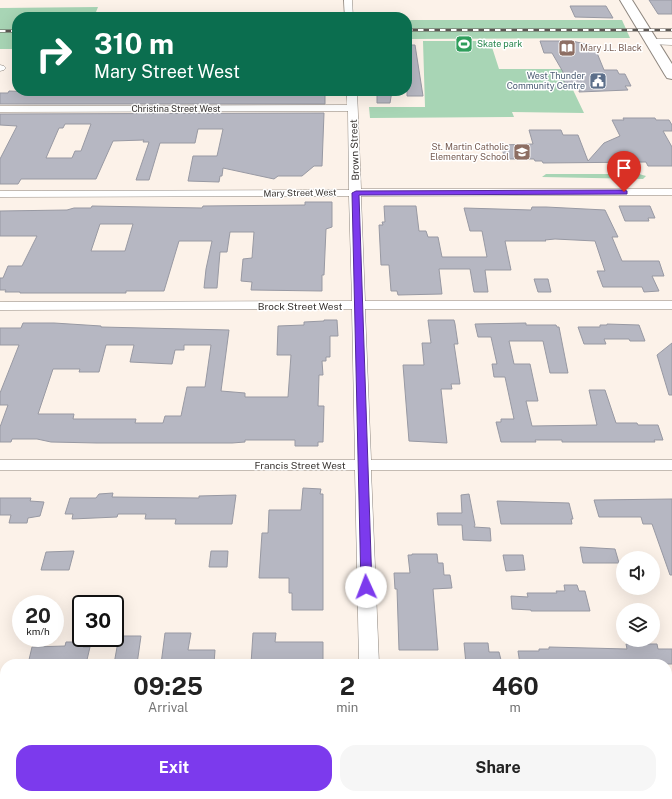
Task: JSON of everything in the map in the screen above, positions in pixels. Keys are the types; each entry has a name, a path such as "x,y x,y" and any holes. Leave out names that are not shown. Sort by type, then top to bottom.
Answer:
{"main road":[{"path":"626,0 672,75"}],"street":[{"path":"348,0 349,12"},
{"path":"652,42 672,42"},
{"name":"Brown Street","path":"352,96 369,659"},
{"name":"Christina Street West","path":"0,109 352,108"},
{"name":"Mary Street West","path":"0,194 672,192"},
{"name":"Brock Street West","path":"0,306 672,305"},
{"name":"Francis Street West","path":"0,465 672,465"}],"green space":[{"path":"98,7 96,12 12,12 12,49 0,49 0,8"},
{"path":"412,20 622,20 630,38 412,39"},
{"path":"423,41 490,41 499,69 563,69 584,113 512,112 514,117 370,118 369,107 425,107"},
{"path":"546,174 639,174 646,176 643,179 542,177"}],"building":[{"path":"649,0 672,0 672,14 658,14"},
{"path":"570,6 606,6 613,18 575,17"},
{"path":"540,41 572,41 590,45 595,48 604,70 617,70 619,74 625,74 631,86 625,86 628,90 579,92 580,86 569,87 563,80 563,72 552,53 544,53"},
{"path":"412,45 415,45 423,96 412,96"},
{"path":"9,91 12,91 12,96 325,96 325,104 0,104 0,93 8,93"},
{"path":"377,96 391,96 390,103 377,103"},
{"path":"324,113 322,166 314,166 302,176 278,176 274,179 223,168 222,176 220,176 219,182 188,181 193,156 217,156 223,129 198,129 195,143 160,143 149,180 136,180 149,142 143,142 144,140 113,141 96,179 21,179 18,184 0,184 0,159 17,126 0,125 0,114","holes":["65,124 91,124 81,151 75,151 72,158 46,158 59,128 63,128"]},
{"path":"623,118 655,118 656,120 669,120 672,125 672,131 663,131 672,147 672,166 648,166 646,162 543,163 542,161 535,161 534,159 505,159 501,145 533,144 529,130 561,130 563,135 578,135 588,161 604,143 620,136 612,120 624,120"},
{"path":"305,202 332,202 332,227 326,229 322,291 251,290 252,282 241,281 243,259 252,258 254,232 230,232 227,252 220,252 217,288 204,288 206,269 212,241 179,241 164,291 126,291 126,293 20,293 5,292 6,290 0,290 0,278 3,278 8,266 22,266 37,236 0,236 0,211 67,210 74,208 91,208 92,206 202,208 203,206 305,205","holes":["100,224 133,224 125,251 91,251"]},
{"path":"384,206 416,206 419,231 426,231 428,237 438,237 442,257 487,257 482,231 470,231 464,208 531,210 532,207 546,207 605,210 618,237 612,237 622,261 659,261 664,276 652,276 659,291 644,292 642,287 603,287 597,271 605,271 595,241 555,239 545,240 546,241 505,241 511,270 485,270 488,292 474,292 470,269 439,269 442,294 398,295 397,291 391,291 389,265 381,265 379,225 383,225 382,222 385,222"},
{"path":"619,206 650,206 655,218 648,218 649,221 625,221"},
{"path":"534,279 548,279 551,292 538,292"},
{"path":"337,320 338,336 330,336 330,357 326,357 326,361 322,361 323,375 319,375 318,406 324,406 323,442 318,442 318,446 295,446 295,440 245,440 245,442 232,443 97,443 12,439 11,442 0,442 0,427 8,405 0,405 0,393 19,345 0,345 0,328 21,328 23,323 54,323 101,327 229,330 221,391 245,393 245,397 288,397 291,355 277,355 278,326 304,325 304,322","holes":["106,345 134,345 130,362 172,364 175,350 184,350 184,345 211,345 205,387 187,387 181,416 165,416 163,423 135,423 136,419 73,419 74,414 38,414 53,369 80,369 79,372 99,372"]},
{"path":"428,320 454,320 455,324 458,344 454,344 460,384 451,384 452,389 441,389 447,443 409,441 403,365 424,365 422,343 431,343"},
{"path":"526,323 526,325 556,325 559,327 568,373 550,373 543,341 509,341 514,364 530,364 538,401 526,401 532,426 597,425 589,390 605,390 616,423 658,425 663,440 654,440 655,442 562,442 562,440 535,440 536,442 501,442 496,422 501,422 501,419 514,419 505,377 494,377 492,364 497,364 491,337 478,337 475,324"},
{"path":"600,325 639,325 645,341 630,341 629,339 604,339 606,344 584,344 578,327 600,327"},
{"path":"672,343 672,395 669,395 657,355"},
{"path":"303,488 321,489 320,494 323,494 323,610 292,610 292,593 289,593 289,578 259,578 262,533 268,533 269,510 301,510"},
{"path":"113,493 112,497 199,498 199,496 236,495 232,524 175,524 176,519 145,519 146,514 118,514 117,517 72,519 73,514 65,514 70,498 96,498 99,494"},
{"path":"469,494 475,525 474,527 490,528 491,541 463,540 462,525 438,525 437,513 462,513 461,495"},
{"path":"0,498 31,498 30,501 44,502 40,516 28,518 27,523 9,523 11,515 0,515"},
{"path":"672,499 672,575 670,575 652,524 643,524 641,517 599,517 594,500"},
{"path":"497,501 569,503 573,519 571,519 572,524 501,524"},
{"path":"580,547 615,549 616,563 583,563"},
{"path":"74,551 69,570 41,570 46,552"},
{"path":"211,551 228,551 227,567 209,567"},
{"path":"437,554 438,563 443,563 444,575 450,575 452,588 433,589 438,650 399,650 397,589 395,589 394,573 410,573 408,555"},
{"path":"503,555 523,555 525,570 506,571"},
{"path":"564,585 577,585 579,591 585,591 590,611 531,611 512,609 511,596 528,597 527,593 557,593 556,591 565,591"},
{"path":"165,633 191,633 188,650 215,650 214,659 162,659"},
{"path":"253,633 276,633 275,642 323,642 323,659 251,659"},
{"path":"124,636 141,636 138,659 115,659 117,647 124,647"},
{"path":"66,642 72,642 72,647 90,647 87,659 29,659 32,647 64,646"},
{"path":"464,643 488,643 489,652 499,652 501,659 466,659"},
{"path":"549,647 627,649 627,647 658,647 658,649 672,649 672,659 519,659 518,651 539,651 539,649 549,649"}],"railway":[{"path":"412,30 672,30"},
{"path":"0,31 12,31"}],"place":[{"name":"Skate park","path":"464,44"},
{"name":"Mary J.L. Black","path":"567,48"},
{"name":"West Thunder Community Centre","path":"598,81"},
{"name":"St. Martin Catholic Elementary School","path":"522,152"}],"route":[{"path":"366,587 356,193 624,192"}]}
